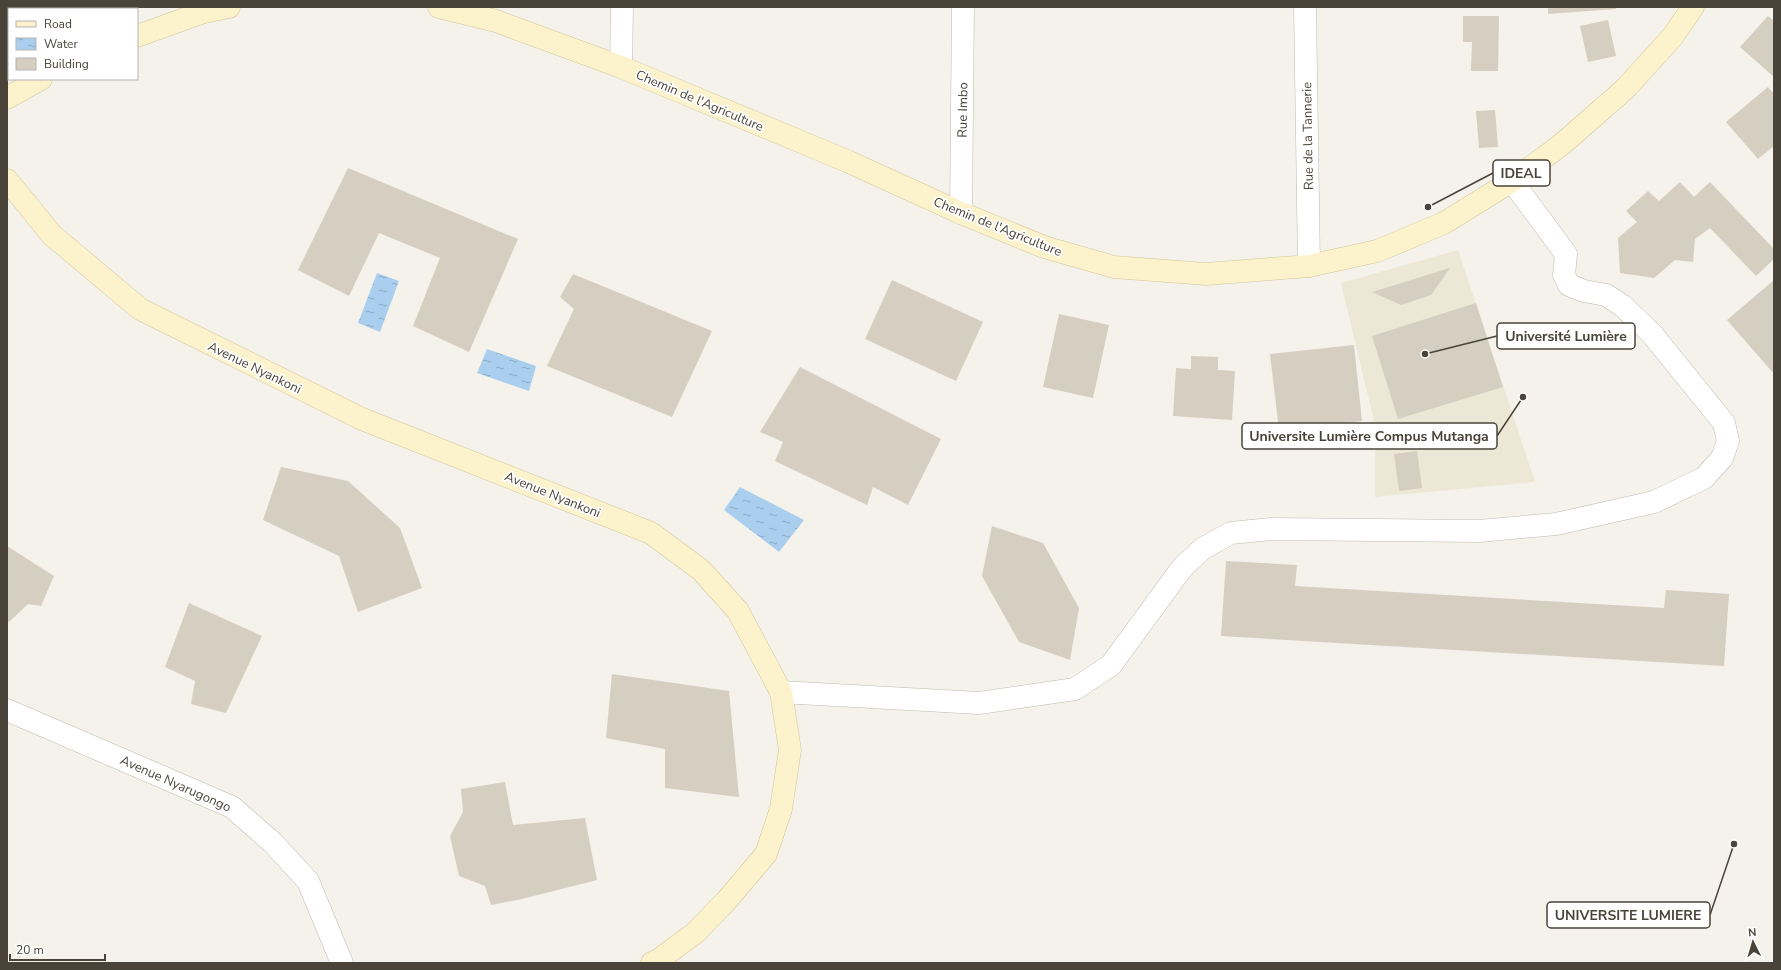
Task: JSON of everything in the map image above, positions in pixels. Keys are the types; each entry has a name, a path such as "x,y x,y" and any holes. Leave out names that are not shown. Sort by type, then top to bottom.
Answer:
{"street":[{"path":"138,36 204,12 229,7"},
{"name":"Chemin de l'Agriculture","path":"439,7 496,21 621,67 847,161 961,213 1044,247 1114,267 1206,274 1309,266 1377,250 1444,223 1512,181 1561,145 1625,89 1672,36 1693,7"},
{"path":"621,67 622,7"},
{"name":"Rue Imbo","path":"961,213 963,7"},
{"name":"Rue de la Tannerie","path":"1305,7 1309,266"},
{"path":"7,98 39,80"},
{"name":"Avenue Nyankoni","path":"7,180 52,235 140,309 362,419 651,533 702,570 738,611 781,692 790,750 782,809 766,854 727,900 695,933 657,961 652,963"},
{"path":"781,692 978,703 1075,689 1111,665 1182,568 1202,549 1231,533 1271,529 1480,531 1556,524 1654,502 1704,478 1722,458 1728,441 1724,423 1652,334 1623,306 1606,294 1584,291 1569,285 1564,275 1566,254 1512,181"},
{"name":"Avenue Nyarugongo","path":"7,710 232,807 273,843 308,881 342,963"}],"shaded area":[{"path":"1458,250 1535,482 1375,497 1375,425 1341,283"}],"water":[{"path":"377,273 399,281 380,332 358,323"},
{"path":"487,349 536,366 529,391 477,373"},
{"path":"740,487 804,520 779,552 724,510"}],"building":[{"path":"1548,7 1616,7 1616,9 1548,14"},
{"path":"1463,16 1499,16 1498,71 1471,71 1472,42 1463,42"},
{"path":"1768,16 1774,21 1774,77 1740,47"},
{"path":"1608,20 1616,56 1588,62 1580,26"},
{"path":"1768,87 1774,94 1774,146 1758,159 1726,122"},
{"path":"1495,110 1498,147 1479,148 1476,111"},
{"path":"348,168 518,239 469,352 413,326 440,258 379,233 349,296 298,270"},
{"path":"1680,182 1694,197 1710,182 1774,249 1774,259 1756,276 1710,228 1695,239 1693,262 1675,260 1654,278 1620,273 1618,238 1637,222 1626,211 1648,191 1659,201"},
{"path":"1450,268 1431,295 1401,305 1372,292"},
{"path":"573,274 712,331 672,417 547,366 574,309 560,297"},
{"path":"892,280 983,322 956,381 865,339"},
{"path":"1774,280 1774,374 1727,320"},
{"path":"1476,303 1503,387 1398,419 1372,336"},
{"path":"1059,314 1109,325 1093,398 1043,387"},
{"path":"1354,345 1362,421 1279,430 1270,354"},
{"path":"1191,356 1218,357 1218,370 1235,371 1232,420 1173,416 1176,368 1191,369"},
{"path":"800,367 941,439 908,505 873,487 867,505 775,461 783,442 760,432"},
{"path":"1417,451 1422,488 1399,491 1394,454"},
{"path":"281,467 348,481 400,528 422,588 358,612 339,556 263,520"},
{"path":"992,526 1043,543 1079,608 1070,660 1019,642 982,576"},
{"path":"7,546 54,576 41,606 28,604 9,622 7,620"},
{"path":"1226,561 1297,565 1295,586 1664,608 1666,590 1729,594 1724,666 1221,636"},
{"path":"189,603 262,636 226,713 191,704 195,681 165,667"},
{"path":"612,674 729,691 739,797 665,788 665,749 606,738"},
{"path":"505,782 513,825 585,818 597,880 522,899 491,905 485,886 459,876 450,836 463,812 461,789"}],"place":[{"name":"IDEAL","path":"1428,207"},
{"name":"Université Lumière","path":"1425,354"},
{"name":"Universite Lumière Compus Mutanga","path":"1523,397"},
{"name":"UNIVERSITE LUMIERE","path":"1734,844"}]}
